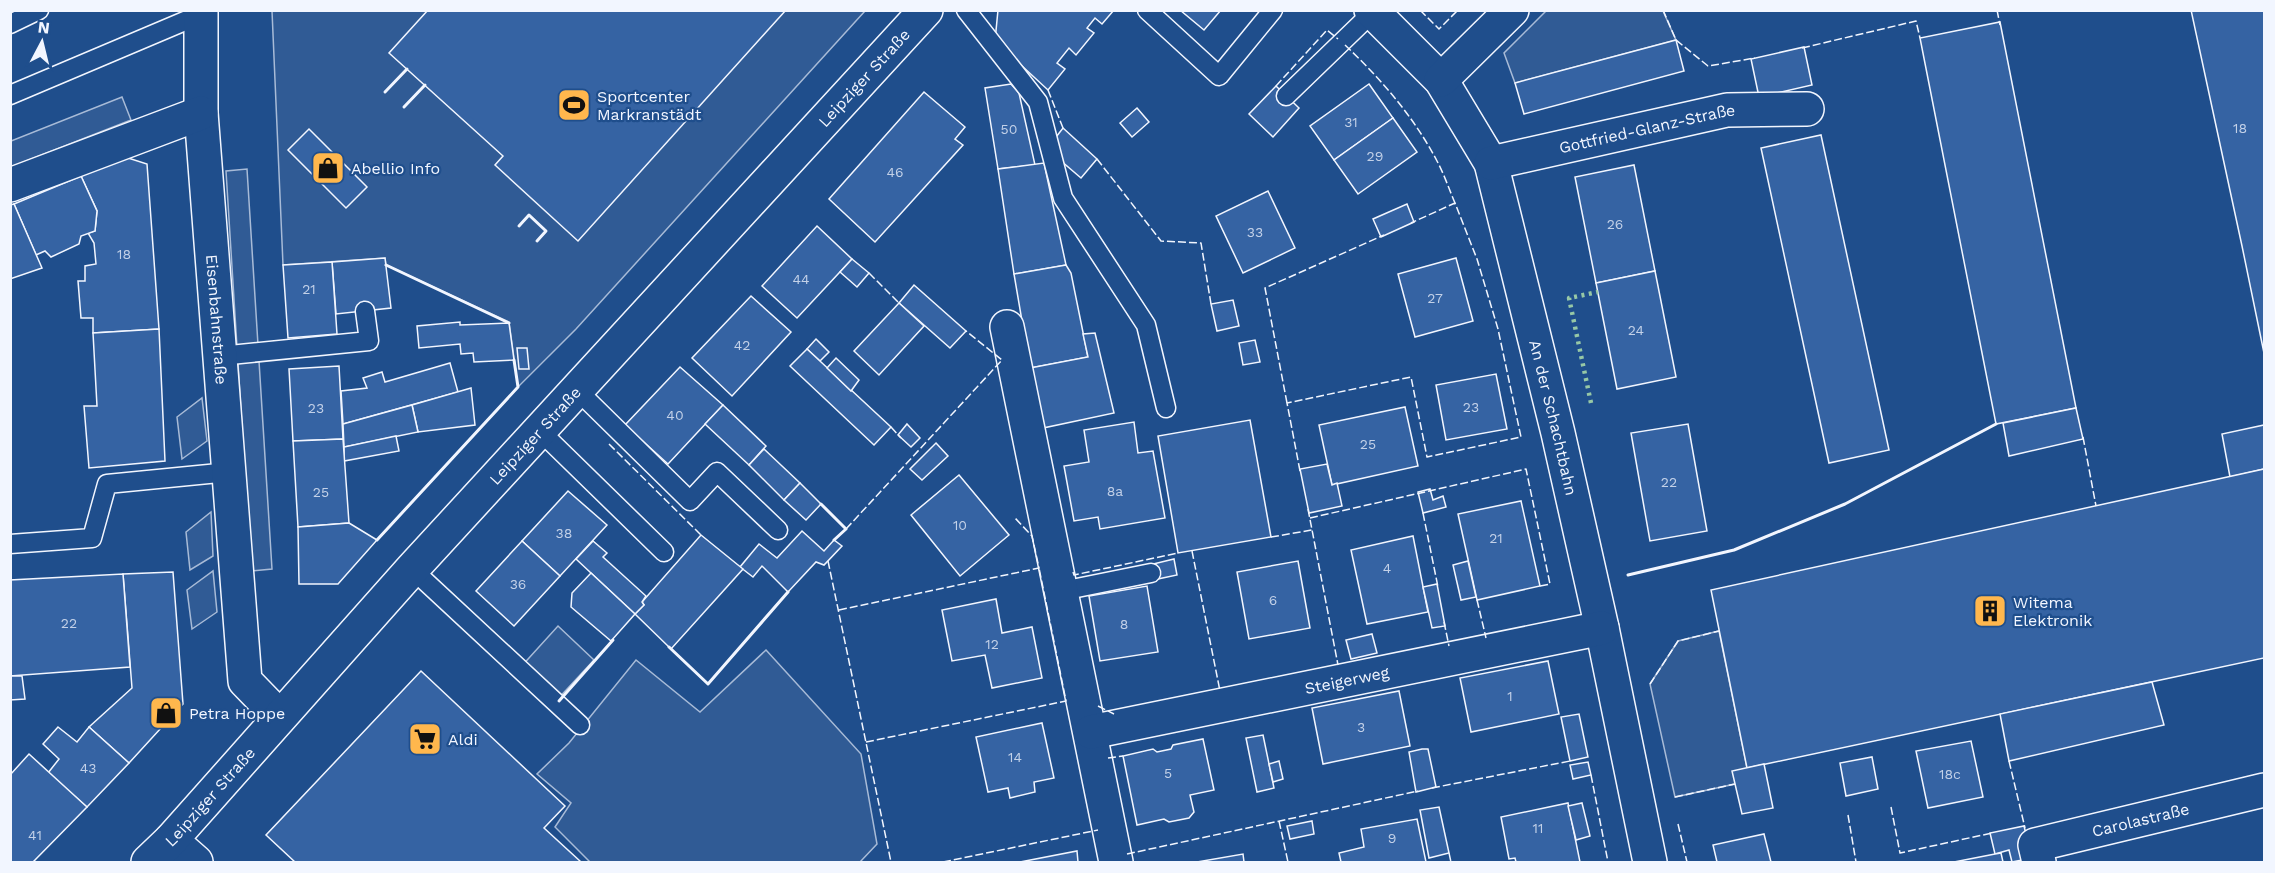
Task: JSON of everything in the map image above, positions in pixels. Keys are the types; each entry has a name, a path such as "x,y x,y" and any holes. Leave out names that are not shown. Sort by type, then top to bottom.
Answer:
{"street":[{"name":"Leipziger Straße","path":"148,862 171,840 412,569 926,10"},
{"path":"1441,80 1512,10"},
{"name":"An der Schachtbahn","path":"1372,11 1441,80 1491,163 1558,433 1602,628 1650,862"},
{"name":"Eisenbahnstraße","path":"197,12 201,113 245,681 279,716"},
{"name":"Gottfried-Glanz-Straße","path":"1491,163 1727,110 1807,109"},
{"path":"10,185 201,113"},
{"path":"1007,327 1116,862"},
{"name":"Steigerweg","path":"1091,732 1602,628"},
{"name":"Carolastraße","path":"2039,862 2035,845 2265,790"},
{"path":"171,840 196,862"}],"lane":[{"path":"10,24 39,10"},
{"path":"966,10 1038,102 1063,198 1146,326 1166,408"},
{"path":"1147,10 1219,76 1273,10"},
{"path":"1287,96 1372,11"},
{"path":"10,95 197,12"},
{"path":"219,356 369,341 365,311"},
{"path":"577,390 690,501 717,472 778,530"},
{"path":"539,430 664,552"},
{"path":"10,544 92,538 106,484 229,472"},
{"path":"412,569 580,725"},
{"path":"1062,591 1151,573"}],"shaded area":[{"path":"272,11 865,11 576,329 518,387 509,322 386,265 385,258 283,265"},
{"path":"1546,11 1663,11 1676,40 1515,83 1504,53"},
{"path":"122,97 131,120 11,167 11,141"},
{"path":"247,169 272,569 251,571 226,171"},
{"path":"202,398 207,441 182,459 177,417"},
{"path":"211,512 213,556 190,570 186,532"},
{"path":"213,571 217,612 192,629 187,590"},
{"path":"558,626 594,660 555,702 519,669"},
{"path":"1719,631 1747,768 1735,784 1675,797 1650,684 1678,641"},
{"path":"766,650 861,754 877,844 860,862 590,862 555,827 571,803 537,774 569,743 636,660 700,712"}],"building":[{"name":"Sportcenter Markranstädt","path":"428,10 786,10 578,241 495,165 503,156 389,53"},
{"path":"998,10 1114,10 1102,24 1095,18 1087,28 1094,33 1076,55 1069,48 1057,63 1065,69 1048,90 995,41"},
{"path":"1180,10 1221,10 1204,30"},
{"path":"2191,10 2264,10 2264,353 2242,246"},
{"path":"2000,22 2076,408 1996,424 1920,38"},
{"path":"1676,40 1684,71 1524,114 1515,83"},
{"path":"1804,47 1812,85 1759,97 1751,59"},
{"path":"1011,84 1019,93 1035,165 998,169 985,88"},
{"path":"1369,84 1393,118 1334,160 1310,126"},
{"path":"1276,86 1299,108 1273,137 1249,114"},
{"path":"924,92 965,127 955,139 963,145 875,242 829,199"},
{"path":"1137,108 1149,122 1132,137 1120,123"},
{"path":"1393,118 1417,152 1358,194 1334,160"},
{"path":"1063,128 1097,159 1081,178 1060,160 1053,141"},
{"name":"Abellio Info","path":"309,129 367,187 346,208 288,150"},
{"path":"1821,135 1889,450 1829,463 1761,148"},
{"path":"125,157 147,164 159,329 93,333 93,318 81,318 78,281 85,281 85,266 96,264 94,243 88,233 95,231 97,211 81,176"},
{"path":"1044,163 1066,265 1014,274 998,169"},
{"path":"1634,165 1655,271 1596,283 1575,177"},
{"path":"81,176 97,211 95,231 81,236 79,244 51,257 45,251 36,255 14,204"},
{"path":"1268,191 1295,248 1243,273 1216,216"},
{"path":"14,204 42,268 10,279 10,205"},
{"path":"1407,204 1414,222 1381,237 1373,219"},
{"path":"817,226 852,259 797,318 762,286"},
{"path":"385,258 391,308 336,314 332,262"},
{"path":"1456,258 1473,321 1415,337 1398,274"},
{"path":"852,259 869,273 857,287 840,272"},
{"path":"332,262 337,334 288,338 283,265"},
{"path":"1066,265 1071,273 1088,357 1030,368 1014,274"},
{"path":"1655,271 1676,377 1617,389 1596,283"},
{"path":"914,285 966,331 950,348 899,303"},
{"path":"751,296 791,332 732,396 692,358"},
{"path":"1233,300 1239,326 1217,331 1211,304"},
{"path":"899,303 924,326 879,375 854,351"},
{"path":"460,322 460,325 509,323 514,360 474,362 473,353 461,354 460,344 419,348 417,326"},
{"path":"159,329 165,461 89,468 84,406 97,406 93,333"},
{"path":"1095,333 1114,413 1043,428 1030,368 1088,357 1083,334"},
{"path":"816,339 829,352 820,361 807,349"},
{"path":"1255,340 1260,362 1243,365 1239,343"},
{"path":"517,348 527,348 529,369 519,369"},
{"path":"807,349 891,427 874,445 790,366"},
{"path":"836,358 859,380 851,391 827,368"},
{"path":"450,363 458,392 343,424 341,391 367,388 363,378 382,372 385,382"},
{"path":"339,366 343,439 293,441 289,369"},
{"path":"680,367 723,405 668,464 625,425"},
{"path":"1496,374 1507,429 1446,440 1436,385"},
{"path":"471,388 475,425 418,432 412,405"},
{"path":"412,405 418,432 344,447 343,424"},
{"path":"723,405 766,446 749,465 705,424"},
{"path":"1405,407 1418,466 1332,485 1319,425"},
{"path":"2076,408 2083,439 2009,456 2003,423"},
{"path":"1250,420 1271,537 1178,553 1158,436"},
{"path":"1134,422 1138,453 1153,451 1165,518 1100,529 1098,517 1074,521 1064,466 1089,462 1084,430"},
{"path":"907,424 920,438 911,447 898,435"},
{"path":"1688,424 1707,531 1650,541 1631,433"},
{"path":"2264,425 2264,469 2230,477 2222,434"},
{"path":"396,436 399,451 344,461 344,447"},
{"path":"343,439 349,523 298,527 293,441"},
{"path":"936,443 948,456 922,480 910,469"},
{"path":"764,449 800,483 784,500 749,465"},
{"path":"1327,464 1332,485 1337,483 1342,506 1309,513 1300,469"},
{"name":"Witema Elektronik","path":"2264,469 2264,658 1747,768 1711,590"},
{"path":"959,475 1009,535 960,576 911,515"},
{"path":"800,483 821,504 806,520 784,500"},
{"path":"1430,489 1433,500 1443,496 1446,507 1423,513 1418,492"},
{"path":"568,491 607,525 560,576 522,541"},
{"path":"1521,501 1540,586 1477,600 1458,514"},
{"path":"349,523 377,540 338,584 299,584 298,527"},
{"path":"802,531 824,551 834,540 842,546 824,565 816,562 788,592 762,566 753,577 740,567 759,544 777,558"},
{"path":"701,535 743,569 671,649 635,614 644,605 642,602"},
{"path":"1413,536 1428,612 1367,624 1351,550"},
{"path":"522,541 560,576 514,626 476,591"},
{"path":"593,541 607,553 603,557 646,596 642,602 644,605 635,614 576,559"},
{"path":"1174,559 1177,575 1153,580 1149,565"},
{"path":"1298,561 1310,628 1249,639 1237,572"},
{"path":"1468,561 1476,597 1461,600 1453,565"},
{"path":"173,572 183,704 129,763 89,727 132,688 123,574"},
{"path":"591,573 635,614 611,641 571,607 572,593"},
{"path":"123,574 130,667 10,676 10,580"},
{"path":"1437,584 1445,626 1432,628 1423,587"},
{"path":"1147,586 1158,652 1100,661 1089,596"},
{"path":"996,599 1002,633 1032,627 1042,678 992,688 985,655 952,661 942,610"},
{"path":"1372,634 1377,653 1351,659 1346,640"},
{"path":"1548,661 1559,714 1471,732 1460,678"},
{"name":"Aldi","path":"421,671 565,806 544,828 581,862 295,862 266,835"},
{"path":"10,676 22,676 25,699 10,700"},
{"path":"2152,682 2164,725 2009,761 2000,714"},
{"path":"1399,691 1410,746 1323,764 1312,708"},
{"path":"1579,714 1588,757 1570,761 1561,717"},
{"path":"1042,723 1054,778 1034,782 1035,792 1010,798 1008,788 988,792 976,737"},
{"path":"58,727 77,742 89,727 129,763 87,807 48,773 59,759 43,744"},
{"path":"1263,735 1274,788 1257,792 1246,738"},
{"path":"1203,739 1214,790 1190,795 1194,812 1189,818 1169,822 1164,819 1137,825 1123,756 1153,749 1157,752 1171,749 1173,745"},
{"path":"1971,741 1983,797 1928,808 1916,751"},
{"path":"1428,749 1436,787 1416,792 1409,752"},
{"path":"29,754 87,807 33,862 10,862 10,775"},
{"path":"1872,757 1878,789 1846,796 1840,763"},
{"path":"1279,761 1283,779 1273,782 1269,764"},
{"path":"1588,762 1591,775 1573,779 1570,765"},
{"path":"1764,764 1773,808 1742,814 1732,771"},
{"path":"1568,803 1580,862 1516,862 1515,858 1509,859 1501,817"},
{"path":"1582,803 1590,836 1576,840 1568,806"},
{"path":"1439,807 1449,853 1429,858 1420,810"},
{"path":"1417,819 1426,862 1341,862 1339,853 1364,847 1361,829"},
{"path":"1312,821 1314,834 1290,839 1287,826"},
{"path":"2024,826 2032,858 2012,862 2009,850 1995,854 1990,833"},
{"path":"1764,834 1771,862 1717,862 1713,845"},
{"path":"1077,851 1078,862 1020,862"},
{"path":"2001,853 2003,862 1954,862 1995,854"},
{"path":"1243,854 1244,862 1197,862"}],"hedge":[{"path":"1591,403 1569,298 1598,292"}],"fence":[{"path":"1420,10 1439,29 1458,10"},
{"path":"1663,10 1676,40 1708,66 1755,58"},
{"path":"1997,10 2000,25"},
{"path":"1802,48 1916,21 1920,38"},
{"path":"1276,86 1327,30 1338,39"},
{"path":"1345,45 1384,85 1418,129 1440,166 1455,203"},
{"path":"1048,90 1063,128"},
{"path":"1097,159 1161,241 1201,243 1211,304"},
{"path":"1300,471 1287,403 1411,377 1427,457 1521,437 1498,329 1477,259 1455,203 1411,223"},
{"path":"1287,403 1265,288 1384,235"},
{"path":"869,273 899,303"},
{"path":"846,529 1002,360 966,331"},
{"path":"891,427 901,438"},
{"path":"2083,437 2096,506"},
{"path":"609,444 701,535"},
{"path":"1310,518 1526,469 1550,584 1540,586"},
{"path":"1308,509 1338,665"},
{"path":"1423,513 1438,587"},
{"path":"839,610 1039,568 1032,536 1015,518"},
{"path":"1271,537 1312,530"},
{"path":"1192,551 1220,691"},
{"path":"1073,572 1074,575 1178,553"},
{"path":"828,561 891,862"},
{"path":"866,742 1066,701 1039,568"},
{"path":"1477,600 1486,638"},
{"path":"1444,622 1449,646"},
{"path":"1650,684 1678,641 1719,631"},
{"path":"1098,706 1114,714"},
{"path":"1108,758 1123,756"},
{"path":"1432,788 1570,761"},
{"path":"2009,761 2025,828"},
{"path":"1591,775 1608,862"},
{"path":"1675,797 1735,784"},
{"path":"1127,854 1418,791"},
{"path":"1891,807 1900,853 1992,833"},
{"path":"1848,815 1856,862"},
{"path":"1279,821 1288,862"},
{"path":"1678,824 1687,862"},
{"path":"943,862 1098,830"},
{"path":"1449,853 1451,862"}],"wall":[{"path":"385,92 407,69"},
{"path":"404,107 425,85"},
{"path":"519,226 529,215 546,231 537,241"},
{"path":"386,265 509,323"},
{"path":"377,540 518,387 514,360"},
{"path":"1628,575 1734,550 1845,504 1996,424"},
{"path":"821,504 846,529 834,540"},
{"path":"669,647 708,684 788,592"},
{"path":"559,701 613,640"}],"place":[{"name":"Sportcenter Markranstädt","path":"574,105"},
{"name":"Abellio Info","path":"328,168"},
{"name":"Witema Elektronik","path":"1990,611"},
{"name":"Petra Hoppe","path":"166,713"},
{"name":"Aldi","path":"425,739"}]}
